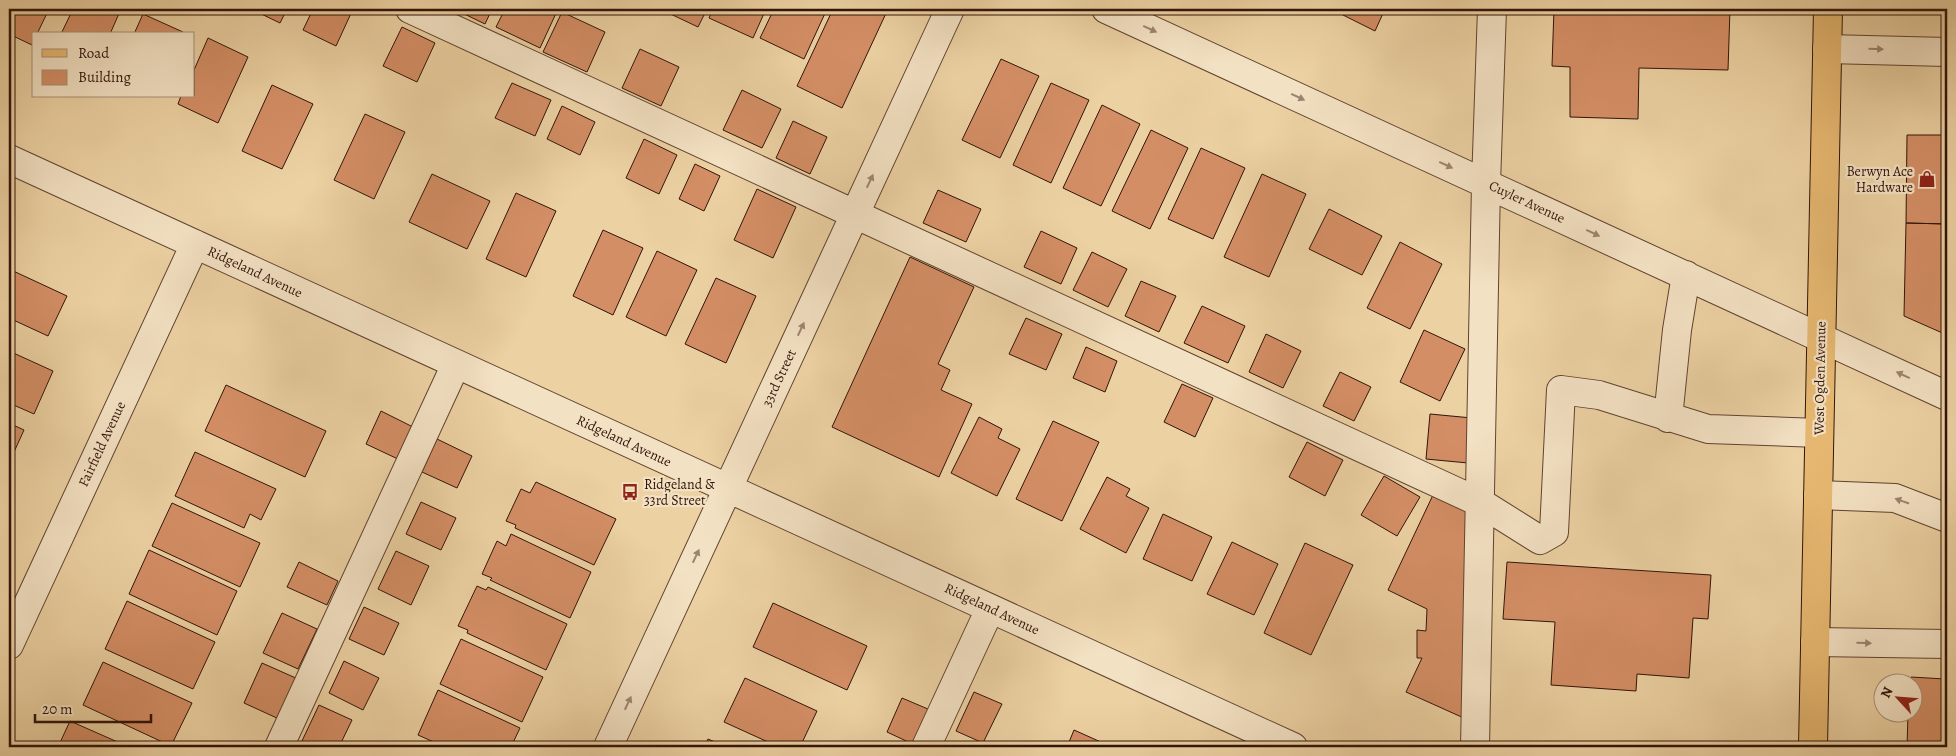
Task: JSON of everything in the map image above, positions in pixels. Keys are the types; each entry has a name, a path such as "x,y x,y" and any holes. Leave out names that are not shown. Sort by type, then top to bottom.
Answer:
{"main road":[{"name":"West Ogden Avenue","path":"1813,747 1828,9"}],"street":[{"path":"410,9 1481,503 1540,540 1554,532 1561,390 1599,395 1708,429 1819,433"},
{"name":"33rd Street","path":"608,747 950,9"},
{"name":"Cuyler Avenue","path":"1106,9 1947,396"},
{"path":"1475,747 1486,184 1492,9"},
{"path":"1827,48 1947,52"},
{"name":"Ridgeland Avenue","path":"9,159 990,609 1263,741 1293,747"},
{"name":"Fairfield Avenue","path":"9,644 195,244"},
{"path":"1668,418 1677,330 1686,275"},
{"path":"279,747 456,364"},
{"path":"1818,496 1895,498 1947,518"},
{"path":"926,747 990,609"},
{"path":"1815,642 1947,644"}],"building":[{"path":"9,9 49,9 38,32 32,32 32,45 9,34"},
{"path":"73,9 121,9 111,32 62,32"},
{"path":"251,9 287,9 280,23"},
{"path":"313,9 353,9 336,46 303,30"},
{"path":"454,9 492,9 485,24"},
{"path":"505,9 558,9 540,48 496,27"},
{"path":"660,9 707,9 698,27"},
{"path":"713,9 766,9 753,38 709,18"},
{"path":"774,9 827,9 804,59 760,38"},
{"path":"833,9 888,9 842,108 797,86"},
{"path":"1331,9 1385,9 1375,31"},
{"path":"1554,9 1730,9 1728,70 1639,68 1638,119 1570,117 1570,67 1552,66"},
{"path":"562,12 605,32 587,72 543,52"},
{"path":"143,14 183,32 135,32"},
{"path":"402,27 435,43 417,82 383,66"},
{"path":"208,38 248,57 218,123 178,104 180,98 195,98 195,68"},
{"path":"640,49 679,67 661,106 622,88"},
{"path":"1001,59 1039,76 1000,158 962,140"},
{"path":"512,83 551,100 535,136 495,118"},
{"path":"1051,83 1089,100 1051,183 1013,165"},
{"path":"272,85 313,104 282,169 242,151"},
{"path":"742,90 781,109 762,148 723,130"},
{"path":"1102,105 1140,124 1101,206 1063,188"},
{"path":"562,106 595,122 580,155 547,139"},
{"name":"Berwyn Ace Hardware","path":"1947,106 1947,224 1906,223 1907,135 1946,135"},
{"path":"365,114 405,132 374,199 334,180"},
{"path":"793,121 827,137 810,174 776,158"},
{"path":"1151,130 1188,148 1150,229 1112,211"},
{"path":"644,139 677,155 659,194 626,178"},
{"path":"1201,148 1245,168 1213,239 1168,219"},
{"path":"695,164 720,176 704,211 679,199"},
{"path":"432,174 490,201 467,249 409,222"},
{"path":"1262,174 1306,194 1269,277 1224,257"},
{"path":"757,189 796,207 773,258 734,240"},
{"path":"938,190 981,209 966,242 923,223"},
{"path":"516,193 556,211 526,277 486,259"},
{"path":"1329,209 1382,236 1362,275 1309,249"},
{"path":"1906,223 1947,224 1947,335 1904,316"},
{"path":"603,230 643,248 613,315 573,296"},
{"path":"1041,231 1077,248 1061,284 1024,267"},
{"path":"1400,242 1442,264 1410,329 1367,308"},
{"path":"657,251 697,270 666,336 626,317"},
{"path":"1092,252 1127,269 1108,307 1073,290"},
{"path":"910,257 974,287 938,364 950,370 941,390 972,404 939,477 832,427"},
{"path":"9,269 67,296 48,336 9,318"},
{"path":"716,278 756,296 726,363 685,344"},
{"path":"1141,281 1176,296 1159,332 1125,316"},
{"path":"1202,306 1245,326 1228,363 1184,343"},
{"path":"1026,318 1062,334 1046,370 1009,354"},
{"path":"1424,330 1465,349 1440,401 1400,382"},
{"path":"1266,334 1301,351 1283,388 1249,372"},
{"path":"1086,347 1117,361 1105,392 1073,378"},
{"path":"9,351 53,371 34,414 9,403"},
{"path":"1340,372 1371,387 1354,421 1323,406"},
{"path":"1182,384 1213,398 1195,437 1164,422"},
{"path":"226,385 326,431 305,477 205,431"},
{"path":"381,411 415,428 400,460 366,444"},
{"path":"1430,414 1472,418 1468,463 1426,459"},
{"path":"979,417 1002,429 998,438 1020,449 997,496 951,473"},
{"path":"1053,421 1099,442 1062,521 1016,499"},
{"path":"9,423 24,430 9,463"},
{"path":"437,439 472,456 457,488 422,472"},
{"path":"1307,442 1343,460 1325,496 1289,477"},
{"path":"195,452 276,489 261,520 250,514 244,528 175,496"},
{"path":"1384,476 1420,497 1397,536 1361,515"},
{"path":"1107,477 1130,489 1126,496 1149,508 1126,553 1080,529"},
{"path":"536,482 616,519 594,565 515,528 516,525 506,521 521,489 530,493"},
{"path":"1433,495 1472,513 1466,719 1406,692 1422,658 1417,658 1417,630 1426,631 1427,609 1388,590"},
{"path":"421,502 456,518 441,550 406,534"},
{"path":"172,503 260,543 240,587 152,546"},
{"path":"1163,514 1212,537 1192,581 1143,559"},
{"path":"511,534 591,572 570,618 490,580 492,578 482,574 497,541 506,546"},
{"path":"1232,542 1278,564 1254,615 1207,594"},
{"path":"1305,543 1353,565 1311,655 1264,633"},
{"path":"149,550 237,591 217,635 129,594"},
{"path":"396,551 429,566 411,605 378,589"},
{"path":"299,562 338,581 327,605 287,587"},
{"path":"1507,562 1711,575 1708,619 1693,618 1689,678 1637,674 1636,691 1551,685 1555,622 1503,619"},
{"path":"477,586 486,590 488,587 567,624 546,670 467,633 468,630 458,626"},
{"path":"127,601 215,642 193,689 105,649"},
{"path":"773,603 867,646 847,690 753,647"},
{"path":"364,607 399,623 384,655 349,639"},
{"path":"282,613 317,629 298,669 263,653"},
{"path":"461,639 543,677 522,722 440,684"},
{"path":"344,661 379,678 363,710 329,693"},
{"path":"103,662 192,703 171,746 83,705"},
{"path":"262,663 298,679 279,719 244,703"},
{"path":"745,678 817,711 800,747 779,747 724,722"},
{"path":"1924,678 1945,679 1944,690 1947,690 1947,747 1907,747 1908,724 1924,724"},
{"path":"438,690 520,728 511,747 445,747 418,735"},
{"path":"974,692 1002,704 983,743 956,731"},
{"path":"902,698 935,712 919,747 887,732"},
{"path":"319,705 352,720 339,747 309,747 301,743"},
{"path":"70,721 129,747 58,747"},
{"path":"1074,730 1112,747 1067,747"},
{"path":"708,739 727,747 704,747"}],"place":[{"name":"Berwyn Ace Hardware","path":"1927,179"},
{"name":"Ridgeland & 33rd Street","path":"630,492"}]}
